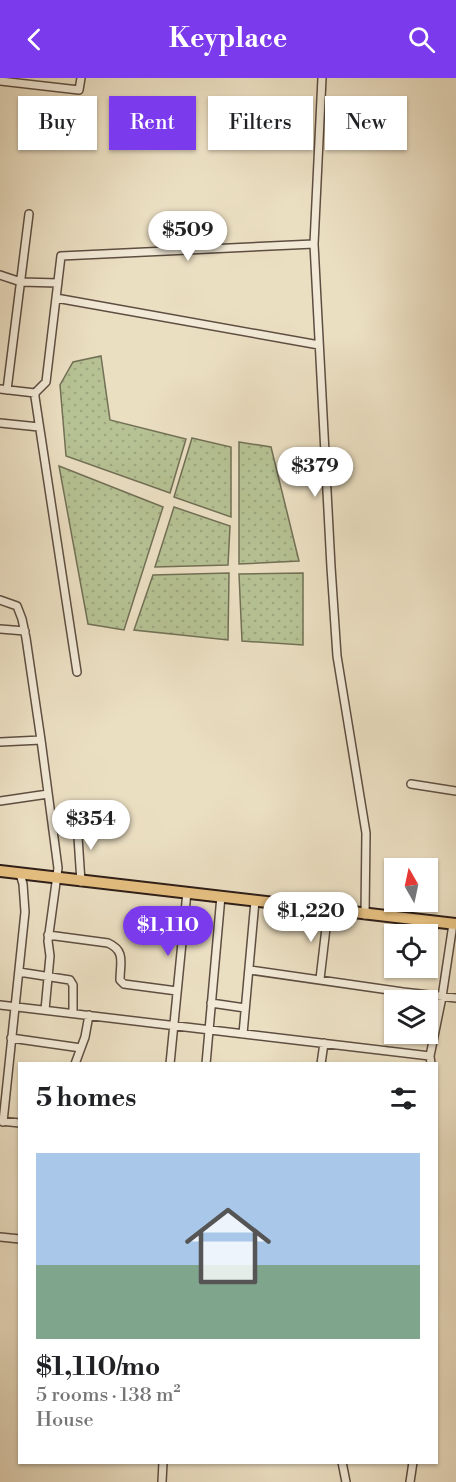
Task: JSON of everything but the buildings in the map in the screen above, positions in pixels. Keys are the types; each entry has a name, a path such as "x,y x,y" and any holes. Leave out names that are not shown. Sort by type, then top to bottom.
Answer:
{"highway":[{"path":"0,872 454,924"}],"street":[{"path":"0,81 79,90 81,78"},
{"path":"322,78 314,244 337,656 366,833 365,915"},
{"path":"29,214 4,390 35,393"},
{"path":"35,393 46,382 61,256 314,244"},
{"path":"0,276 21,282 58,283"},
{"path":"56,298 320,345"},
{"path":"35,393 77,672"},
{"path":"0,423 39,427"},
{"path":"0,600 16,606 25,630 58,862 58,879 47,944 50,956 45,1010"},
{"path":"0,629 25,630"},
{"path":"0,742 41,740"},
{"path":"411,784 456,791"},
{"path":"0,801 48,794"},
{"path":"77,822 81,882"},
{"path":"18,1123 1,1123 25,912 20,874"},
{"path":"170,1062 187,892"},
{"path":"206,1062 221,897"},
{"path":"243,1034 255,901"},
{"path":"320,979 328,911"},
{"path":"0,1005 324,1043 431,1060 454,924"},
{"path":"48,935 108,943 117,947 120,953 120,980 123,984 177,991"},
{"path":"250,970 456,998"},
{"path":"19,972 70,980 73,985 73,1013"},
{"path":"211,1004 245,1008"},
{"path":"76,1062 89,1015"},
{"path":"11,1038 81,1048"},
{"path":"321,1062 324,1043"},
{"path":"0,1237 18,1239"},
{"path":"162,1482 164,1464"},
{"path":"342,1464 346,1482"},
{"path":"410,1482 412,1464"}],"green space":[{"path":"101,356 110,420 186,439 170,493 66,456 60,385 73,362"},
{"path":"192,438 231,447 231,517 174,497"},
{"path":"239,442 271,447 299,561 239,564"},
{"path":"59,466 163,507 124,630 88,624"},
{"path":"174,507 230,526 228,565 155,567"},
{"path":"229,573 228,640 134,630 153,575"},
{"path":"303,573 303,645 242,641 239,574"}]}
